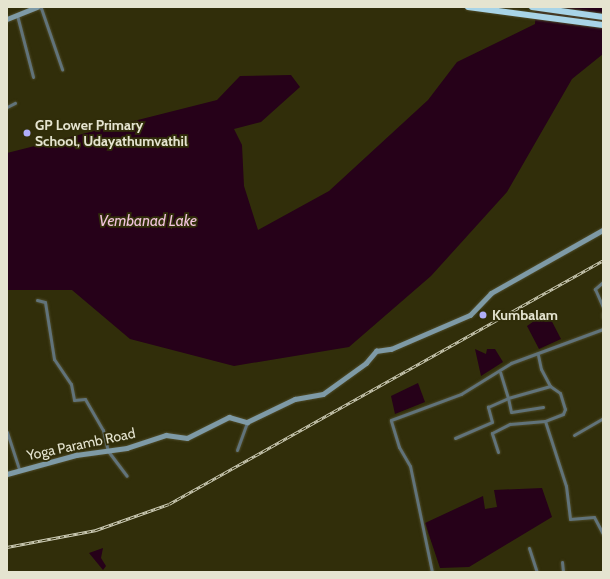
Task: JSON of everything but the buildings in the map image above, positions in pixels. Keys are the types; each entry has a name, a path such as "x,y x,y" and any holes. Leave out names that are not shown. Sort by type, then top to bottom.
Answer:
{"highway":[{"path":"468,7 603,25"},
{"path":"532,7 603,17"}],"street":[{"path":"7,19 37,7 41,8 62,69"},
{"path":"17,15 32,77"},
{"path":"7,107 15,103"},
{"path":"237,450 247,422 295,399 323,394 366,363 376,351 392,349 470,315 491,293 603,230"},
{"path":"603,282 595,289 603,307"},
{"path":"38,300 45,302 54,359 71,384 74,400 85,399 103,430 108,451 127,476"},
{"path":"432,572 408,460 399,447 391,420 461,394 500,372 511,363 538,355 603,329"},
{"path":"498,452 492,433 510,424 545,421 563,414 565,409 560,393 550,386 538,355"},
{"path":"500,372 511,412 543,407"},
{"path":"455,438 489,425 492,422 488,407 508,398 550,386"},
{"name":"Yoga Paramb Road","path":"7,474 19,468 108,451 166,434 187,438 232,416 247,422"},
{"path":"574,435 603,418"},
{"path":"545,421 566,486 570,519 594,517 603,534"},
{"path":"7,432 19,468"},
{"path":"529,548 537,572"},
{"path":"562,562 563,572"}],"water":[{"name":"Vembanad Lake","path":"536,7 603,7 603,54 572,79 507,192 431,276 349,347 234,366 130,339 72,290 7,290 7,153 217,100 240,76 291,75 300,87 261,122 234,129 242,145 244,186 258,230 329,191 428,100 457,62 535,24"},
{"path":"547,312 561,339 539,349 527,326"},
{"path":"475,349 486,354 487,349 495,349 503,362 481,376"},
{"path":"418,383 425,402 395,414 391,396"},
{"path":"542,488 552,517 469,567 440,568 425,523 483,496 485,509 497,507 494,490"},
{"path":"103,548 101,558 106,566 103,570 89,553"}],"railway":[{"path":"7,547 96,530 169,504 603,260"}],"place":[{"name":"GP Lower Primary School, Udayathumvathil","path":"27,133"},
{"name":"Kumbalam","path":"483,315"}]}
